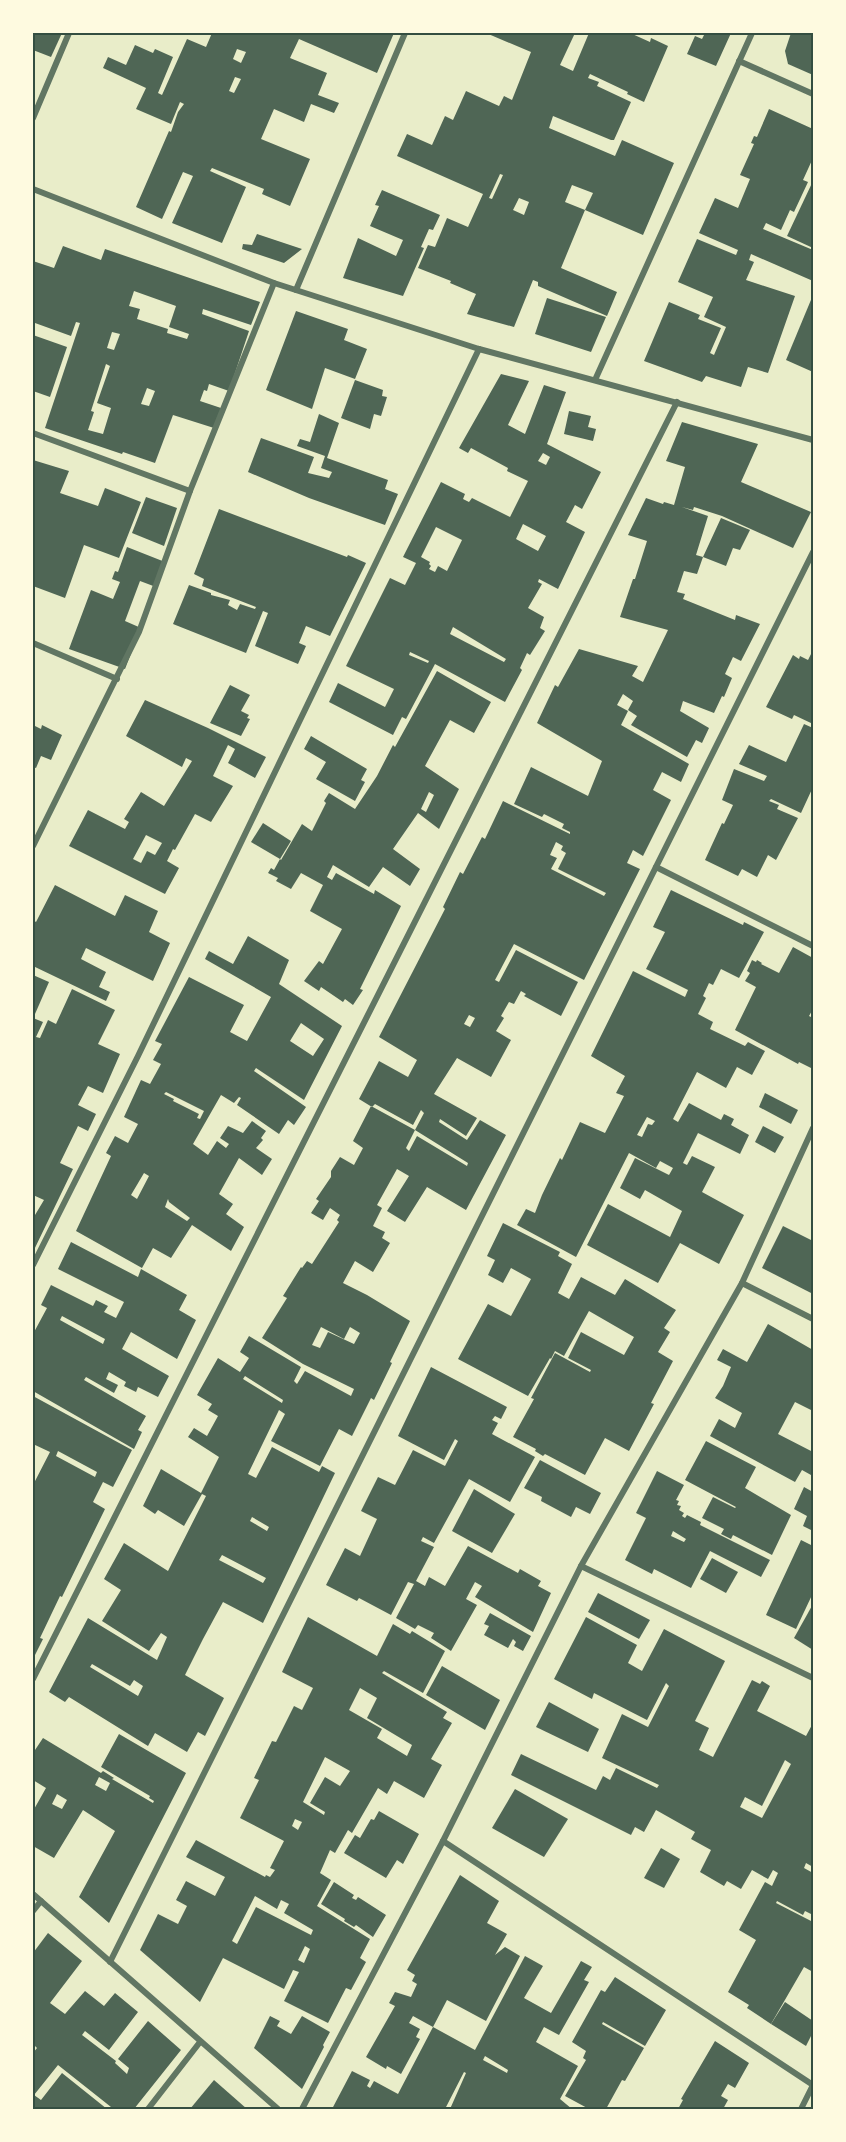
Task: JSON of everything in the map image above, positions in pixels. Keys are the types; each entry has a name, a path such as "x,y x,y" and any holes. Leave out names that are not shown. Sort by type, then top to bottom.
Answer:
{"street":[{"path":"33,118 69,33"},
{"path":"296,290 405,33"},
{"path":"595,380 752,33"},
{"path":"739,61 813,94"},
{"path":"33,189 274,283 478,349 813,440"},
{"path":"33,846 139,632 190,491 274,283"},
{"path":"33,1265 138,1056 478,349"},
{"path":"33,1679 677,402"},
{"path":"33,433 190,491"},
{"path":"110,1962 813,552"},
{"path":"33,643 117,679"},
{"path":"656,867 813,946"},
{"path":"302,2109 443,1841 581,1566 741,1282 813,1128"},
{"path":"741,1282 813,1319"},
{"path":"581,1566 813,1678"},
{"path":"443,1841 813,2085 801,2109"},
{"path":"33,1894 278,2109"},
{"path":"33,1911 41,1901"},
{"path":"148,2109 200,2042"}],"building":[{"path":"33,33 62,33 51,57 33,50"},
{"path":"212,33 394,33 377,73 299,39 290,58 327,73 318,95 339,103 334,113 311,104 304,122 274,109 261,139 310,159 290,206 262,194 264,189 212,168 210,171 246,187 222,243 172,223 193,176 183,172 162,219 136,207 169,131 171,132 178,112 184,104 180,102 171,124 136,109 146,88 103,68 108,57 126,65 135,45 153,53 155,49 173,57 158,93 162,95 187,39 206,47","holes":["237,49 246,52 241,63 233,59","235,77 241,79 234,93 229,91"]},
{"path":"486,33 575,33 560,65 573,71 589,33 630,33 650,42 651,38 668,46 644,102 590,74 588,78 599,82 597,86 631,102 614,140 553,116 549,128 615,156 622,140 674,163 643,235 585,210 561,268 617,292 607,316 538,286 538,282 533,280 514,327 467,314 476,294 418,268 428,245 435,247 447,218 468,227 483,194 397,156 407,134 432,145 445,116 453,120 466,91 499,106 504,96 512,100 531,52","holes":["500,174 503,175 492,199 489,198","572,185 593,193 585,210 565,202","519,198 529,202 524,215 513,210"]},
{"path":"705,33 731,33 716,66 687,54 695,36 702,39"},
{"path":"791,33 813,33 813,75 788,64 785,51"},
{"path":"769,109 813,129 813,158 803,180 808,182 794,212 790,210 781,230 766,223 763,229 813,250 813,281 751,254 749,260 754,262 746,280 795,296 768,373 748,367 741,387 706,376 702,382 644,361 669,302 700,315 698,319 721,328 710,353 714,355 726,327 704,317 713,297 678,282 697,239 736,255 738,250 699,233 715,198 738,208 750,179 740,175 754,144 751,143 754,136 757,137"},
{"path":"813,181 813,248 787,236"},
{"path":"382,190 440,215 433,230 429,229 421,247 424,248 403,296 343,278 358,238 396,256 403,240 370,226 379,206 375,205"},
{"path":"257,234 302,249 284,263 242,249 243,244 252,245"},
{"path":"63,246 101,260 105,249 260,302 251,325 203,309 202,314 249,331 229,391 209,384 200,401 221,408 214,428 173,415 155,463 45,428 80,323 76,322 71,336 35,323 33,328 33,261 54,268","holes":["134,291 176,306 169,327 189,334 187,339 167,333 168,329 137,319 140,309 129,306","112,332 120,334 114,350 107,348","106,364 110,366 97,403 111,408 103,434 88,430 94,412 91,411","147,388 155,391 149,406 141,404"]},
{"path":"813,295 813,372 786,360"},
{"path":"547,298 606,317 591,352 535,334"},
{"path":"296,311 348,329 344,340 367,349 355,379 325,368 312,409 266,390"},
{"path":"33,335 67,347 50,397 33,391"},
{"path":"501,374 529,381 508,425 525,434 544,385 566,392 547,444 601,472 582,509 575,505 566,522 585,532 558,589 539,579 538,582 542,584 528,608 544,617 540,628 545,631 530,655 527,653 520,668 522,670 505,702 435,664 406,719 402,717 393,735 329,702 338,683 385,707 394,689 346,666 390,578 405,585 416,563 403,557 441,482 465,494 463,499 469,502 472,498 510,517 528,481 507,471 508,468 471,448 468,453 459,448","holes":["543,453 550,457 546,465 538,461","523,524 546,536 538,551 516,539","436,527 462,540 447,571 438,566 435,572 429,569 430,562 421,557","453,627 506,659 504,662 450,634","410,652 429,661 428,663 409,655"]},
{"path":"355,380 383,390 382,396 387,397 381,416 374,414 370,429 341,418"},
{"path":"569,411 591,416 588,427 596,429 593,441 564,434"},
{"path":"319,414 339,423 327,458 388,480 385,489 398,494 385,525 309,498 248,472 261,438 314,457 308,473 329,478 332,472 321,468 325,456 297,446 300,439 310,442"},
{"path":"682,422 758,444 741,482 811,512 793,548 722,516 694,507 693,510 682,507 708,516 696,555 703,557 697,574 684,571 677,592 685,594 683,599 735,620 736,615 760,624 741,661 733,657 725,674 732,678 714,713 683,701 680,711 709,728 702,743 696,740 687,757 631,725 637,716 628,710 633,701 623,694 617,705 628,711 621,725 689,764 681,782 662,772 653,790 671,800 643,856 633,850 627,863 640,869 584,980 514,944 495,980 499,982 516,950 578,982 561,1016 524,996 526,994 521,991 514,1004 509,1002 501,1016 504,1018 496,1031 511,1040 491,1077 457,1058 434,1094 477,1118 466,1136 440,1119 439,1122 467,1140 480,1120 506,1135 466,1210 427,1187 405,1222 387,1211 409,1176 397,1169 377,1205 382,1208 373,1226 385,1232 382,1238 390,1243 373,1272 355,1261 343,1283 410,1321 390,1362 392,1363 374,1400 371,1398 352,1436 339,1429 320,1466 271,1441 285,1414 279,1410 248,1474 256,1478 272,1447 319,1472 322,1466 335,1473 263,1623 223,1602 185,1675 224,1698 205,1736 198,1732 187,1752 155,1733 148,1746 69,1697 65,1702 49,1692 88,1618 157,1660 167,1637 161,1633 149,1651 102,1621 121,1590 104,1579 124,1543 168,1571 206,1496 202,1494 184,1526 158,1510 155,1514 143,1506 161,1469 201,1493 219,1457 188,1437 194,1428 207,1436 218,1416 208,1410 212,1404 197,1395 218,1358 240,1372 249,1358 240,1352 249,1336 301,1367 294,1381 297,1384 305,1371 351,1396 354,1389 303,1364 262,1338 287,1298 283,1296 301,1267 307,1261 312,1264 339,1222 337,1220 340,1215 330,1208 323,1220 311,1213 319,1201 316,1199 331,1177 331,1171 340,1157 354,1165 363,1148 353,1141 371,1106 359,1099 379,1061 408,1077 417,1060 379,1037 445,909 443,907 460,872 463,874 482,837 485,839 503,801 570,834 562,828 564,824 544,814 542,817 514,804 531,767 588,796 602,761 537,723 555,685 558,687 579,649 638,666 632,676 643,682 668,630 620,617 647,541 628,535 646,498 674,505 685,467 666,461","holes":["556,842 563,846 561,850 566,853 558,869 606,893 604,896 551,869 557,858 550,855","469,1015 475,1018 470,1027 464,1024","375,1104 413,1125 421,1110 424,1113 415,1130 372,1107","415,1130 468,1163 467,1166 417,1136 409,1151 406,1148","321,1327 344,1339 350,1327 360,1333 354,1344 328,1332 320,1348 312,1345","245,1376 283,1400 282,1403 243,1379","252,1517 269,1527 267,1531 250,1521","222,1555 266,1578 263,1583 219,1560","92,1664 130,1686 134,1680 143,1686 138,1696 90,1667"]},
{"path":"33,460 69,471 60,493 98,506 105,488 141,502 119,558 84,545 65,598 33,586"},
{"path":"146,497 177,508 164,546 132,533"},
{"path":"219,509 366,563 330,636 306,626 299,643 306,646 298,664 255,646 268,613 263,611 246,653 173,624 189,585 211,593 211,595 230,600 228,605 237,610 240,604 255,609 256,607 202,586 204,579 194,574"},
{"path":"721,518 750,530 740,550 733,548 726,566 703,557"},
{"path":"127,547 165,562 156,587 140,581 125,621 141,628 125,669 69,649 91,590 113,599 120,582 112,579 115,571 118,572"},
{"path":"813,650 813,724 794,715 792,719 766,707 793,655 799,659 800,656 808,660"},
{"path":"437,671 491,702 474,733 450,720 425,766 459,789 439,829 418,813 393,849 420,869 410,886 383,867 369,887 333,865 327,877 332,880 336,873 374,894 375,890 401,906 360,989 363,990 353,1005 345,999 343,1002 321,987 319,991 304,981 319,961 323,964 342,929 310,911 323,885 301,873 291,889 276,881 278,878 268,873 271,868 274,870 281,860 302,824 312,831 329,793 355,809 377,776 393,745 395,747","holes":["429,792 434,795 426,812 421,809"]},
{"path":"230,685 250,695 241,711 249,715 247,718 250,719 241,736 210,723"},
{"path":"145,700 266,757 255,778 228,763 235,749 228,745 213,776 233,786 211,822 195,814 167,861 179,868 165,894 69,846 88,810 125,829 129,822 124,819 141,792 164,806 192,761 186,758 182,767 126,736","holes":["146,835 162,843 155,855 147,851 141,863 133,859"]},
{"path":"804,724 813,728 813,787 801,813 771,799 769,801 779,805 777,809 798,818 776,860 768,855 757,877 742,869 738,876 705,860 733,805 722,800 734,769 764,781 767,776 739,764 749,745 786,762"},
{"path":"33,725 41,729 42,725 62,735 51,760 41,756 36,768 33,767"},
{"path":"311,736 367,769 361,780 365,782 355,801 316,779 326,762 304,749"},
{"path":"263,823 291,841 280,859 251,842"},
{"path":"55,885 115,916 125,895 158,911 149,932 170,943 153,981 86,948 81,959 106,972 99,987 110,992 106,1001 33,966 33,920 36,922"},
{"path":"671,890 743,925 744,922 764,932 739,978 721,969 713,985 709,983 703,996 706,998 698,1014 713,1022 710,1029 745,1046 748,1042 765,1051 752,1075 737,1067 726,1088 697,1072 673,1119 678,1122 689,1103 721,1120 724,1114 734,1119 731,1125 749,1135 740,1154 698,1133 683,1163 687,1165 692,1156 715,1167 702,1192 744,1215 719,1264 680,1243 658,1283 587,1245 608,1204 670,1237 682,1211 645,1190 640,1199 620,1188 635,1158 669,1175 673,1168 660,1161 656,1168 629,1153 576,1257 517,1225 526,1209 535,1213 560,1158 562,1160 580,1122 605,1133 624,1096 616,1093 625,1076 591,1056 633,971 685,997 688,990 646,969 665,932 653,927","holes":["647,1117 655,1121 652,1125 648,1124 642,1137 637,1135"]},
{"path":"248,936 289,960 279,984 342,1026 304,1100 256,1068 254,1071 306,1107 294,1125 288,1120 279,1134 237,1105 241,1098 239,1097 234,1103 221,1095 193,1144 208,1155 217,1141 226,1148 229,1144 220,1138 228,1126 243,1133 252,1121 266,1131 261,1138 263,1140 256,1148 272,1159 262,1175 239,1158 219,1194 233,1204 226,1214 244,1227 231,1251 192,1225 171,1258 153,1248 142,1268 76,1231 111,1156 106,1153 115,1136 128,1143 138,1124 124,1117 141,1080 150,1084 161,1064 153,1060 162,1044 155,1041 189,977 244,1005 230,1032 247,1041 271,997 205,959 209,951 233,964","holes":["301,1023 324,1039 313,1056 290,1041","166,1092 204,1111 200,1119 197,1118 199,1114 164,1094","144,1173 149,1176 137,1199 131,1195","168,1199 190,1218 187,1221 165,1207"]},
{"path":"793,947 813,958 813,1009 809,1016 813,1018 813,1069 799,1062 798,1064 735,1030 756,987 745,981 750,973 747,971 752,960 756,962 757,960 779,973"},
{"path":"33,975 49,982 35,1014 33,1013"},
{"path":"72,989 115,1010 98,1044 120,1054 103,1093 88,1086 78,1105 96,1114 88,1131 78,1126 60,1163 73,1169 33,1252 33,1214 35,1215 44,1200 33,1195 33,1018 43,1022 36,1037 40,1038 48,1020 56,1024"},
{"path":"765,1093 798,1110 791,1124 759,1107"},
{"path":"763,1126 784,1137 775,1153 755,1142"},
{"path":"503,1223 560,1252 558,1256 572,1264 558,1293 569,1299 581,1277 615,1295 625,1279 676,1310 664,1328 670,1332 658,1352 673,1361 651,1403 654,1404 629,1451 605,1438 585,1475 545,1454 543,1456 535,1451 536,1449 513,1437 555,1353 590,1372 591,1370 568,1358 581,1332 624,1355 634,1337 589,1311 564,1356 555,1351 528,1396 458,1359 488,1304 511,1316 531,1279 511,1268 503,1283 488,1275 495,1260 487,1256"},
{"path":"783,1226 813,1241 813,1294 762,1268"},
{"path":"71,1242 138,1277 141,1269 187,1295 179,1310 196,1320 177,1359 131,1332 122,1349 169,1376 158,1397 138,1387 136,1392 124,1386 126,1382 109,1372 106,1379 118,1385 114,1393 86,1377 84,1380 146,1416 138,1430 142,1432 134,1449 33,1391 33,1334 47,1308 41,1305 51,1285 93,1306 96,1300 108,1306 104,1312 116,1318 124,1302 58,1269","holes":["62,1316 105,1339 103,1344 60,1320"]},
{"path":"768,1324 813,1350 813,1411 795,1402 778,1434 813,1452 813,1472 811,1475 802,1470 795,1482 710,1436 719,1419 735,1428 742,1413 715,1398 731,1367 717,1360 723,1349 747,1362"},
{"path":"431,1367 507,1407 501,1419 495,1416 492,1420 498,1423 492,1434 535,1457 510,1502 469,1479 434,1543 423,1537 421,1541 434,1547 416,1581 425,1586 429,1577 445,1586 468,1546 518,1573 520,1569 541,1581 538,1586 551,1593 533,1632 475,1597 482,1586 475,1582 466,1599 477,1605 451,1651 431,1638 434,1633 418,1625 415,1629 396,1618 414,1584 408,1582 391,1615 359,1598 357,1601 326,1585 345,1548 360,1556 377,1519 361,1511 378,1477 395,1485 413,1450 445,1466 458,1441 455,1439 444,1460 398,1436"},
{"path":"33,1396 132,1450 113,1487 103,1482 93,1502 105,1509 62,1597 60,1596 40,1638 43,1639 33,1659 33,1485 50,1452 33,1444","holes":["58,1451 97,1472 95,1477 56,1456"]},
{"path":"706,1441 756,1467 745,1488 791,1515 772,1555 733,1535 731,1539 721,1534 724,1529 702,1518 713,1497 736,1507 685,1480"},
{"path":"540,1460 601,1493 590,1514 576,1507 571,1517 541,1501 542,1497 524,1488"},
{"path":"657,1471 684,1485 676,1500 679,1501 677,1505 681,1506 679,1510 684,1513 682,1516 685,1518 687,1515 701,1522 700,1525 770,1560 761,1577 710,1551 691,1588 654,1569 652,1574 625,1560 646,1518 636,1513","holes":["673,1531 686,1539 684,1542 671,1536"]},
{"path":"804,1487 813,1492 813,1531 803,1526 807,1516 794,1509"},
{"path":"474,1489 515,1514 492,1553 452,1531"},
{"path":"801,1540 813,1546 813,1593 796,1629 766,1615"},
{"path":"712,1558 738,1572 726,1593 700,1579"},
{"path":"598,1593 650,1620 639,1639 588,1612"},
{"path":"813,1604 813,1650 794,1638"},
{"path":"490,1613 531,1636 523,1651 514,1646 516,1642 513,1639 508,1648 484,1635 489,1626 484,1624"},
{"path":"308,1617 377,1656 393,1624 410,1634 412,1631 445,1651 423,1693 384,1671 382,1673 447,1712 443,1718 452,1723 431,1759 442,1765 424,1798 394,1781 387,1794 378,1788 352,1833 348,1830 335,1853 330,1850 320,1873 331,1880 317,1906 370,1939 360,1958 366,1962 351,1990 346,1988 328,2023 284,2001 299,1972 293,1970 284,1989 223,1958 200,2002 140,1950 158,1914 178,1924 187,1906 176,1900 186,1881 215,1896 225,1877 186,1857 196,1840 265,1877 266,1875 270,1877 275,1870 270,1868 284,1841 240,1818 259,1780 254,1778 272,1741 276,1742 294,1706 302,1710 313,1688 282,1672","holes":["360,1688 377,1698 367,1718 412,1745 407,1756 377,1738 382,1729 349,1710","325,1757 350,1771 340,1786 325,1777 310,1803 325,1812 324,1815 303,1802","295,1819 302,1822 298,1830 292,1826","255,1896 277,1909 281,1900 289,1904 284,1913 313,1930 311,1935 256,1907 237,1944 232,1941","305,1946 310,1949 304,1963 298,1960"]},
{"path":"586,1617 637,1645 628,1663 642,1671 664,1629 725,1661 695,1721 709,1728 699,1750 713,1757 752,1680 760,1684 762,1681 770,1686 757,1711 806,1736 813,1723 813,1867 806,1863 804,1868 813,1873 813,1915 805,1911 803,1915 777,1901 776,1903 813,1922 813,1972 804,1967 771,2024 747,2008 749,2005 728,1992 756,1940 739,1930 765,1882 772,1886 778,1873 773,1870 768,1879 752,1870 741,1889 727,1881 724,1886 700,1872 711,1850 691,1839 695,1832 656,1810 644,1832 635,1827 631,1835 511,1775 521,1754 596,1790 603,1776 610,1780 616,1768 657,1788 659,1785 602,1758 622,1714 648,1727 669,1686 666,1683 647,1720 594,1693 592,1699 554,1679","holes":["785,1760 791,1764 762,1818 740,1807 745,1797 762,1806"]},
{"path":"442,1666 500,1700 485,1730 426,1695"},
{"path":"549,1702 599,1729 588,1752 536,1727"},
{"path":"119,1734 186,1773 109,1923 79,1897 115,1831 83,1810 54,1858 33,1846 33,1811 46,1788 33,1780 33,1753 43,1738 101,1773 103,1771 114,1778 112,1779 153,1803 150,1796 101,1767","holes":["99,1777 110,1783 106,1791 95,1785","57,1794 67,1800 62,1809 52,1804"]},
{"path":"515,1789 568,1819 544,1857 492,1828"},
{"path":"379,1811 419,1834 403,1864 397,1860 386,1878 344,1853 355,1835 360,1838 371,1819 374,1820"},
{"path":"661,1848 680,1859 664,1888 644,1878"},
{"path":"460,1875 499,1901 487,1923 507,1934 495,1955 505,1947 520,1956 486,2021 447,2000 433,2027 413,2016 409,2023 420,2029 416,2037 420,2039 401,2074 387,2066 386,2069 366,2057 395,2006 389,2003 395,1992 411,1997 417,1984 412,1981 415,1975 407,1970"},
{"path":"334,1882 354,1895 352,1898 356,1900 358,1897 386,1915 373,1937 356,1925 354,1927 344,1921 345,1919 321,1904"},
{"path":"48,1933 82,1961 50,2003 65,2014 85,1991 104,2006 115,1993 138,2012 109,2050 85,2031 82,2035 116,2061 115,2063 127,2074 129,2068 118,2059 148,2021 181,2050 134,2109 109,2109 111,2107 58,2065 34,2095 41,2100 62,2073 107,2109 33,2109 33,2053 37,2048 33,2044 33,1953"},
{"path":"525,1956 543,1966 524,1998 551,2013 581,1961 592,1967 584,1980 589,1982 559,2035 544,2027 536,2042 578,2066 560,2099 572,2109 450,2109 466,2073 464,2072 445,2109 332,2109 352,2071 370,2080 367,2086 370,2088 374,2081 398,2094 433,2027 475,2050","holes":["485,2056 508,2070 507,2073 483,2060"]},
{"path":"615,1977 666,2010 645,2046 603,2022 602,2024 644,2048 606,2109 589,2109 565,2096 586,2060 583,2058 586,2051 572,2042 601,1990 605,1992"},
{"path":"785,2002 813,2021 813,2032 806,2046 771,2024"},
{"path":"270,2016 280,2021 277,2026 291,2034 302,2016 330,2032 302,2089 254,2048"},
{"path":"715,2041 749,2063 735,2088 728,2084 721,2096 728,2100 723,2109 678,2109 683,2100 681,2099"},
{"path":"214,2080 247,2109 190,2109"}]}
